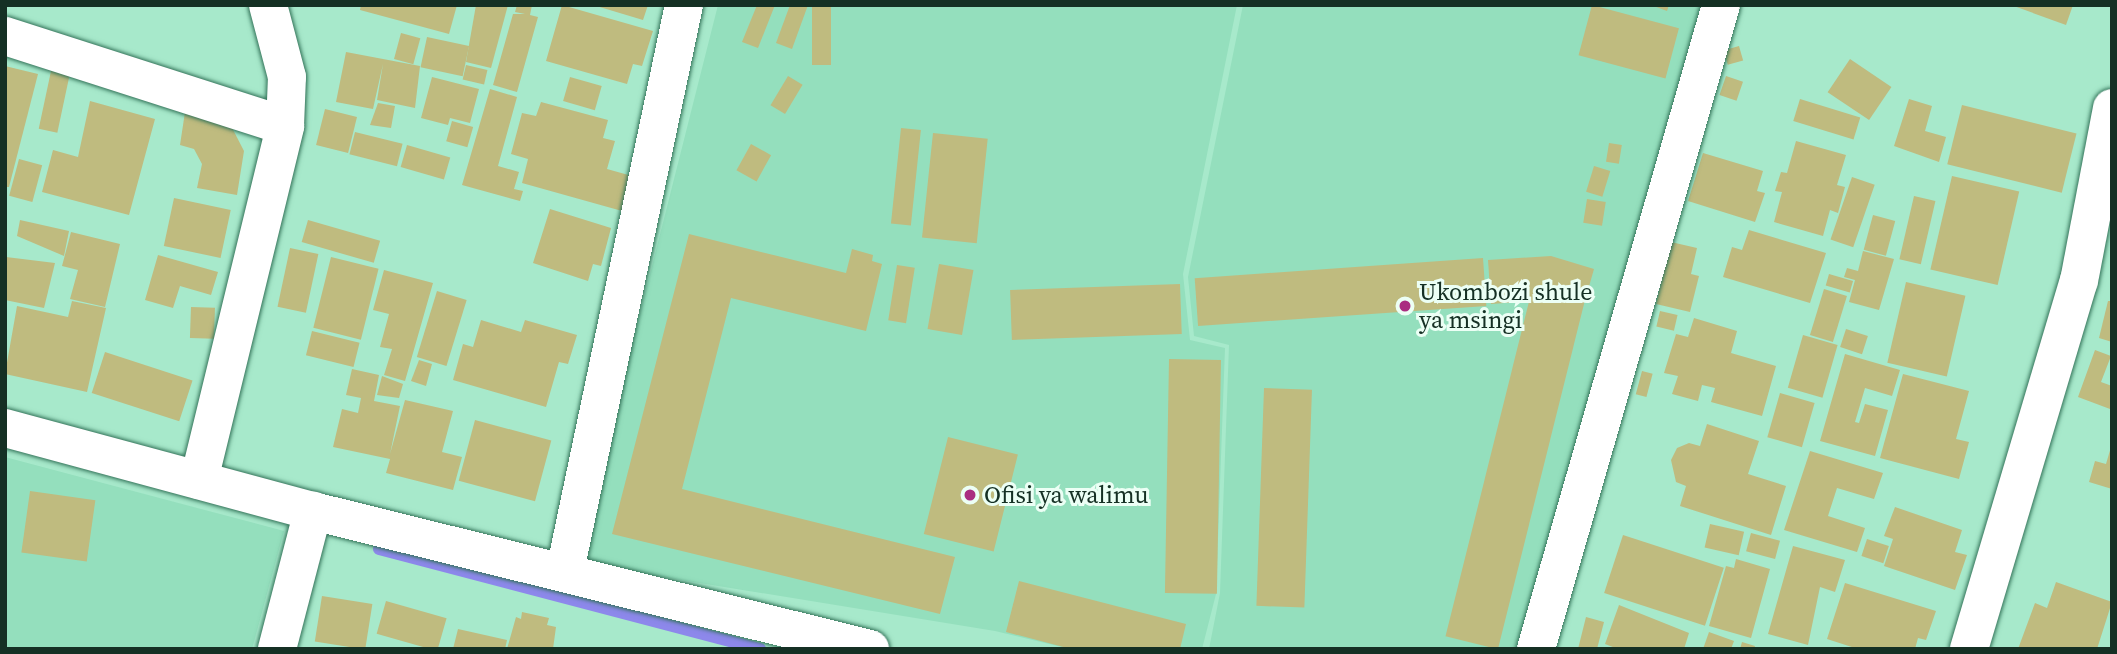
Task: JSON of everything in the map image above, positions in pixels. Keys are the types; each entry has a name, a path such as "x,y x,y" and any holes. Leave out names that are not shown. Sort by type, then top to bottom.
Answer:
{"street":[{"path":"199,480 285,126 286,77 268,5"},
{"path":"565,571 684,5"},
{"path":"1536,649 1721,5"},
{"path":"5,36 285,126"},
{"path":"1969,649 2079,281 2111,113"},
{"path":"5,428 313,511 565,571 870,649"},
{"path":"277,649 313,511"}],"shaded area":[{"path":"718,5 1237,5 1183,274 1190,340 1225,348 1216,594 1202,649 1070,649 995,631 577,563"},
{"name":"Ukombozi shule ya msingi","path":"1243,5 1706,5 1521,649 1209,649 1220,593 1229,345 1194,336 1188,277"},
{"path":"5,457 284,531 252,649 5,649"}],"building":[{"path":"361,5 457,5 449,34 360,10"},
{"path":"476,5 508,5 491,68 466,62"},
{"path":"517,5 532,5 530,15 538,17 517,92 493,85 513,14 525,14 515,12"},
{"path":"562,5 653,31 642,66 633,64 627,84 546,61"},
{"path":"593,5 648,5 643,20"},
{"path":"757,5 775,5 758,48 742,42"},
{"path":"790,5 808,5 792,49 776,43"},
{"path":"812,5 831,5 831,65 812,65"},
{"path":"1592,5 1679,28 1665,79 1579,55"},
{"path":"1651,5 1669,5 1667,11"},
{"path":"2011,5 2073,5 2066,25"},
{"path":"401,33 420,38 413,64 394,59"},
{"path":"427,37 469,46 463,76 421,67"},
{"path":"1739,46 1743,60 1728,65 1724,50"},
{"path":"346,52 420,66 415,108 377,100 383,64 373,109 336,102"},
{"path":"1850,59 1891,87 1869,120 1828,92"},
{"path":"466,65 487,70 484,85 463,80"},
{"path":"5,66 38,74 9,187 5,187"},
{"path":"51,71 70,75 57,133 39,129"},
{"path":"788,76 803,85 785,114 770,105"},
{"path":"1726,76 1743,82 1737,101 1719,95"},
{"path":"432,77 479,89 470,123 450,118 448,125 421,118"},
{"path":"570,77 602,86 595,110 563,101"},
{"path":"490,89 517,97 498,166 519,172 514,189 523,191 520,201 462,185"},
{"path":"1800,99 1860,117 1854,139 1793,121"},
{"path":"1909,99 1932,106 1925,131 1946,137 1939,162 1894,146"},
{"path":"90,101 155,119 129,215 42,192 53,150 78,157"},
{"path":"541,102 608,120 603,138 615,141 607,169 632,176 622,211 522,183 528,159 511,154 522,113 536,116"},
{"path":"378,103 395,106 391,128 370,125"},
{"path":"1962,105 2076,134 2062,193 1947,164"},
{"path":"325,109 357,117 348,153 316,145"},
{"path":"185,112 227,118 244,151 237,195 197,188 202,164 194,149 180,145"},
{"path":"452,121 473,127 467,147 446,141"},
{"path":"901,128 921,130 911,226 891,223"},
{"path":"355,132 403,144 397,166 349,154"},
{"path":"933,133 988,139 977,243 922,237"},
{"path":"1796,141 1846,155 1837,185 1845,187 1838,213 1830,210 1823,236 1774,222 1782,192 1775,191 1781,172 1787,173"},
{"path":"1609,143 1622,145 1619,164 1606,162"},
{"path":"751,144 771,155 757,181 736,170"},
{"path":"407,145 450,157 444,180 401,167"},
{"path":"1703,153 1763,171 1757,191 1765,193 1755,222 1688,201"},
{"path":"19,159 42,165 32,202 9,196"},
{"path":"1594,166 1610,171 1602,197 1586,192"},
{"path":"1952,176 2019,192 1998,285 1930,270"},
{"path":"1852,177 1875,185 1853,247 1831,239"},
{"path":"1914,196 1935,201 1921,264 1899,259"},
{"path":"174,198 231,210 221,258 164,246"},
{"path":"1587,199 1606,202 1602,226 1583,223"},
{"path":"550,209 611,228 601,266 593,264 588,281 533,263"},
{"path":"1873,215 1895,221 1886,256 1864,250"},
{"path":"20,220 69,231 64,256 17,236"},
{"path":"308,220 380,241 374,263 302,242"},
{"path":"1749,230 1826,253 1810,303 1723,277 1732,247 1742,250"},
{"path":"71,232 120,244 105,307 70,299 78,270 62,266"},
{"path":"689,234 846,273 852,249 873,255 872,261 882,264 866,331 731,298 682,489 955,557 940,614 612,534"},
{"path":"1671,242 1697,248 1691,274 1699,276 1690,312 1656,304"},
{"path":"290,248 318,254 306,313 278,307"},
{"path":"1863,251 1894,259 1879,310 1849,302 1855,280 1844,277 1847,268 1858,271"},
{"path":"158,255 218,272 211,295 180,286 173,308 145,300"},
{"path":"1551,256 1594,269 1586,297 1491,304 1488,260"},
{"path":"6,257 55,263 44,308 5,300"},
{"path":"331,257 379,269 361,340 313,328"},
{"path":"1483,258 1486,306 1198,326 1195,278"},
{"path":"939,264 973,270 962,335 928,329"},
{"path":"897,265 915,268 906,323 888,320"},
{"path":"384,270 433,283 405,381 384,375 392,349 380,347 389,314 373,310"},
{"path":"1829,274 1853,281 1850,292 1826,286"},
{"path":"1906,282 1965,296 1947,377 1887,363"},
{"path":"1180,284 1182,334 1012,340 1010,290"},
{"path":"1533,287 1585,300 1498,649 1446,636"},
{"path":"1824,289 1847,296 1833,342 1810,335"},
{"path":"437,291 467,300 446,366 417,357"},
{"path":"72,301 106,308 87,392 5,374 17,306 68,317"},
{"path":"2108,301 2112,301 2112,342 2099,338"},
{"path":"191,307 215,308 214,339 190,338"},
{"path":"1660,311 1678,315 1674,331 1656,327"},
{"path":"1694,318 1737,331 1731,353 1776,366 1762,416 1711,402 1715,388 1702,385 1698,401 1672,394 1678,376 1664,373 1676,334 1688,337"},
{"path":"481,320 521,332 525,320 577,335 568,364 559,362 546,407 453,380 463,344 473,347"},
{"path":"1846,329 1868,336 1862,354 1840,347"},
{"path":"312,331 360,343 353,367 306,355"},
{"path":"1803,335 1838,345 1822,398 1788,388"},
{"path":"2095,350 2111,356 2101,382 2112,386 2110,409 2078,397"},
{"path":"105,352 192,380 179,421 92,393"},
{"path":"1845,354 1900,370 1892,396 1865,388 1855,422 1859,423 1865,404 1888,410 1875,456 1820,441"},
{"path":"1169,359 1221,360 1217,594 1165,593"},
{"path":"419,360 432,364 426,386 411,381"},
{"path":"352,369 379,375 374,401 400,406 390,454 405,400 453,411 442,452 462,457 453,490 386,473 390,459 333,447 342,409 358,413 361,398 346,395"},
{"path":"1642,371 1653,374 1646,397 1636,394"},
{"path":"1903,374 1969,391 1956,439 1969,442 1959,479 1880,458"},
{"path":"382,376 403,384 399,398 377,395"},
{"path":"1264,388 1312,390 1304,608 1256,606"},
{"path":"1780,393 1815,403 1802,447 1767,437"},
{"path":"475,420 551,440 535,501 459,481"},
{"path":"1707,424 1759,441 1748,474 1786,486 1771,535 1680,506 1686,486 1676,482 1671,460 1677,448 1689,443 1700,446"},
{"name":"Ofisi ya walimu","path":"948,437 1018,454 994,551 924,534"},
{"path":"2111,447 2112,489 2089,482 2095,461 2106,464"},
{"path":"1810,451 1883,473 1874,499 1837,488 1828,516 1865,528 1857,552 1784,530"},
{"path":"30,491 95,500 87,562 21,552"},
{"path":"1895,507 1962,530 1955,552 1967,555 1955,590 1884,566 1893,539 1884,536"},
{"path":"1710,524 1744,532 1739,555 1705,547"},
{"path":"1751,533 1780,541 1775,559 1746,551"},
{"path":"1623,535 1724,568 1705,626 1604,593"},
{"path":"1867,539 1889,546 1883,563 1861,556"},
{"path":"1793,546 1845,560 1835,592 1820,587 1808,645 1768,634"},
{"path":"1736,559 1770,569 1751,638 1709,626 1726,566 1734,568"},
{"path":"1019,581 1186,624 1180,649 1071,649 1006,632"},
{"path":"2056,582 2112,602 2097,649 2018,649 2035,603 2047,608"},
{"path":"1845,583 1936,611 1926,640 1918,638 1915,649 1858,649 1827,639"},
{"path":"322,596 372,604 365,649 315,641"},
{"path":"386,601 447,618 438,649 377,634"},
{"path":"1619,605 1689,633 1684,649 1618,649 1605,644"},
{"path":"522,612 549,618 547,625 556,627 553,649 507,649 516,617 521,619"},
{"path":"1586,617 1604,622 1597,649 1578,649"},
{"path":"458,629 507,640 505,649 453,649"},
{"path":"1709,632 1734,641 1731,649 1703,649"},
{"path":"1742,642 1755,646 1754,649 1740,649"}],"waterway":[{"path":"379,549 760,649"}],"place":[{"name":"Ukombozi shule ya msingi","path":"1405,306"},
{"name":"Ofisi ya walimu","path":"970,495"}]}
